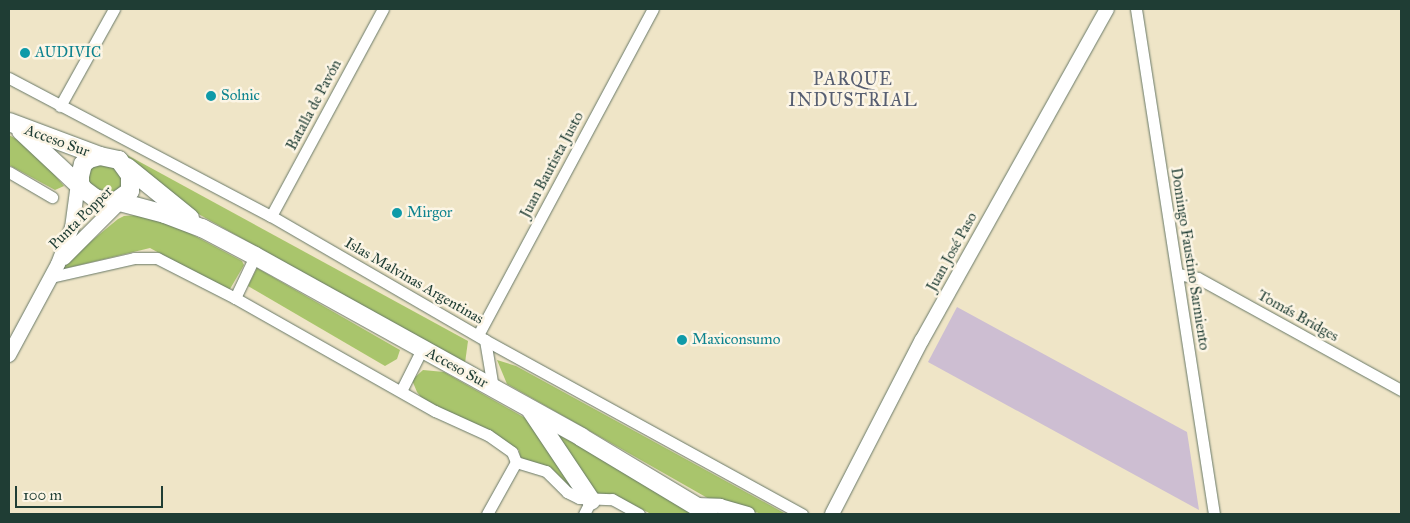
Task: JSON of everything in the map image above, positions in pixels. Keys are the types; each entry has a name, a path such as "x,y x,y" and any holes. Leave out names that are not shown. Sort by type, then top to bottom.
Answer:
{"main road":[{"name":"Acceso Sur","path":"12,124 80,183"},
{"name":"Acceso Sur","path":"12,124 100,156"},
{"path":"100,156 111,157 124,164 131,180 121,200 102,200 80,183 83,164 89,159 100,156"},
{"name":"Acceso Sur","path":"124,164 202,228"},
{"name":"Acceso Sur","path":"121,200 202,228 255,256 528,407 702,510"},
{"path":"528,407 588,507"}],"street":[{"path":"60,106 114,9"},
{"name":"Batalla de Pavón","path":"271,216 382,9"},
{"name":"Juan Bautista Justo","path":"482,338 653,9"},
{"name":"Juan José Paso","path":"832,514 922,340 1107,9"},
{"name":"Domingo Faustino Sarmiento","path":"1136,9 1214,514"},
{"name":"Islas Malvinas Argentinas","path":"9,78 271,216 482,338 802,514"},
{"path":"40,148 66,185 72,228"},
{"path":"9,172 52,197"},
{"name":"Punta Popper","path":"9,355 54,271 72,228 80,183"},
{"name":"Punta Popper","path":"54,271 83,238 121,200"},
{"path":"54,271 146,256 157,258 235,298 401,390 434,411 505,445 512,452 516,462"},
{"path":"235,298 255,256"},
{"name":"Tomás Bridges","path":"1178,274 1198,278 1401,390"},
{"path":"482,338 493,388"},
{"path":"401,390 422,349"},
{"path":"516,462 540,468 567,492 579,498 588,507 612,499 639,514"},
{"path":"487,514 516,462"},
{"path":"702,510 720,506 748,514"}],"shaded area":[{"path":"957,307 1187,432 1199,510 928,362"}],"green space":[{"path":"9,135 32,148 64,186 55,190 9,165"},
{"path":"118,150 468,341 465,363 168,197"},
{"path":"111,163 124,179 121,192 105,195 89,186 87,170 91,165"},
{"path":"139,215 165,220 242,261 244,265 230,289 227,290 150,248 63,269 72,257 118,219 124,216"},
{"path":"257,268 400,350 397,359 385,366 248,286"},
{"path":"497,360 516,366 786,514 762,514 711,500 507,384"},
{"path":"423,370 444,372 534,423 579,494 520,457 519,450 424,401 417,392 412,380"},
{"path":"549,430 637,476 694,514 651,514 630,503 595,493"}],"place":[{"name":"AUDIVIC","path":"25,53"},
{"name":"Solnic","path":"211,96"},
{"name":"Mirgor","path":"397,213"},
{"name":"Maxiconsumo","path":"682,340"}],"district":[{"name":"PARQUE INDUSTRIAL","path":"853,90"}]}
